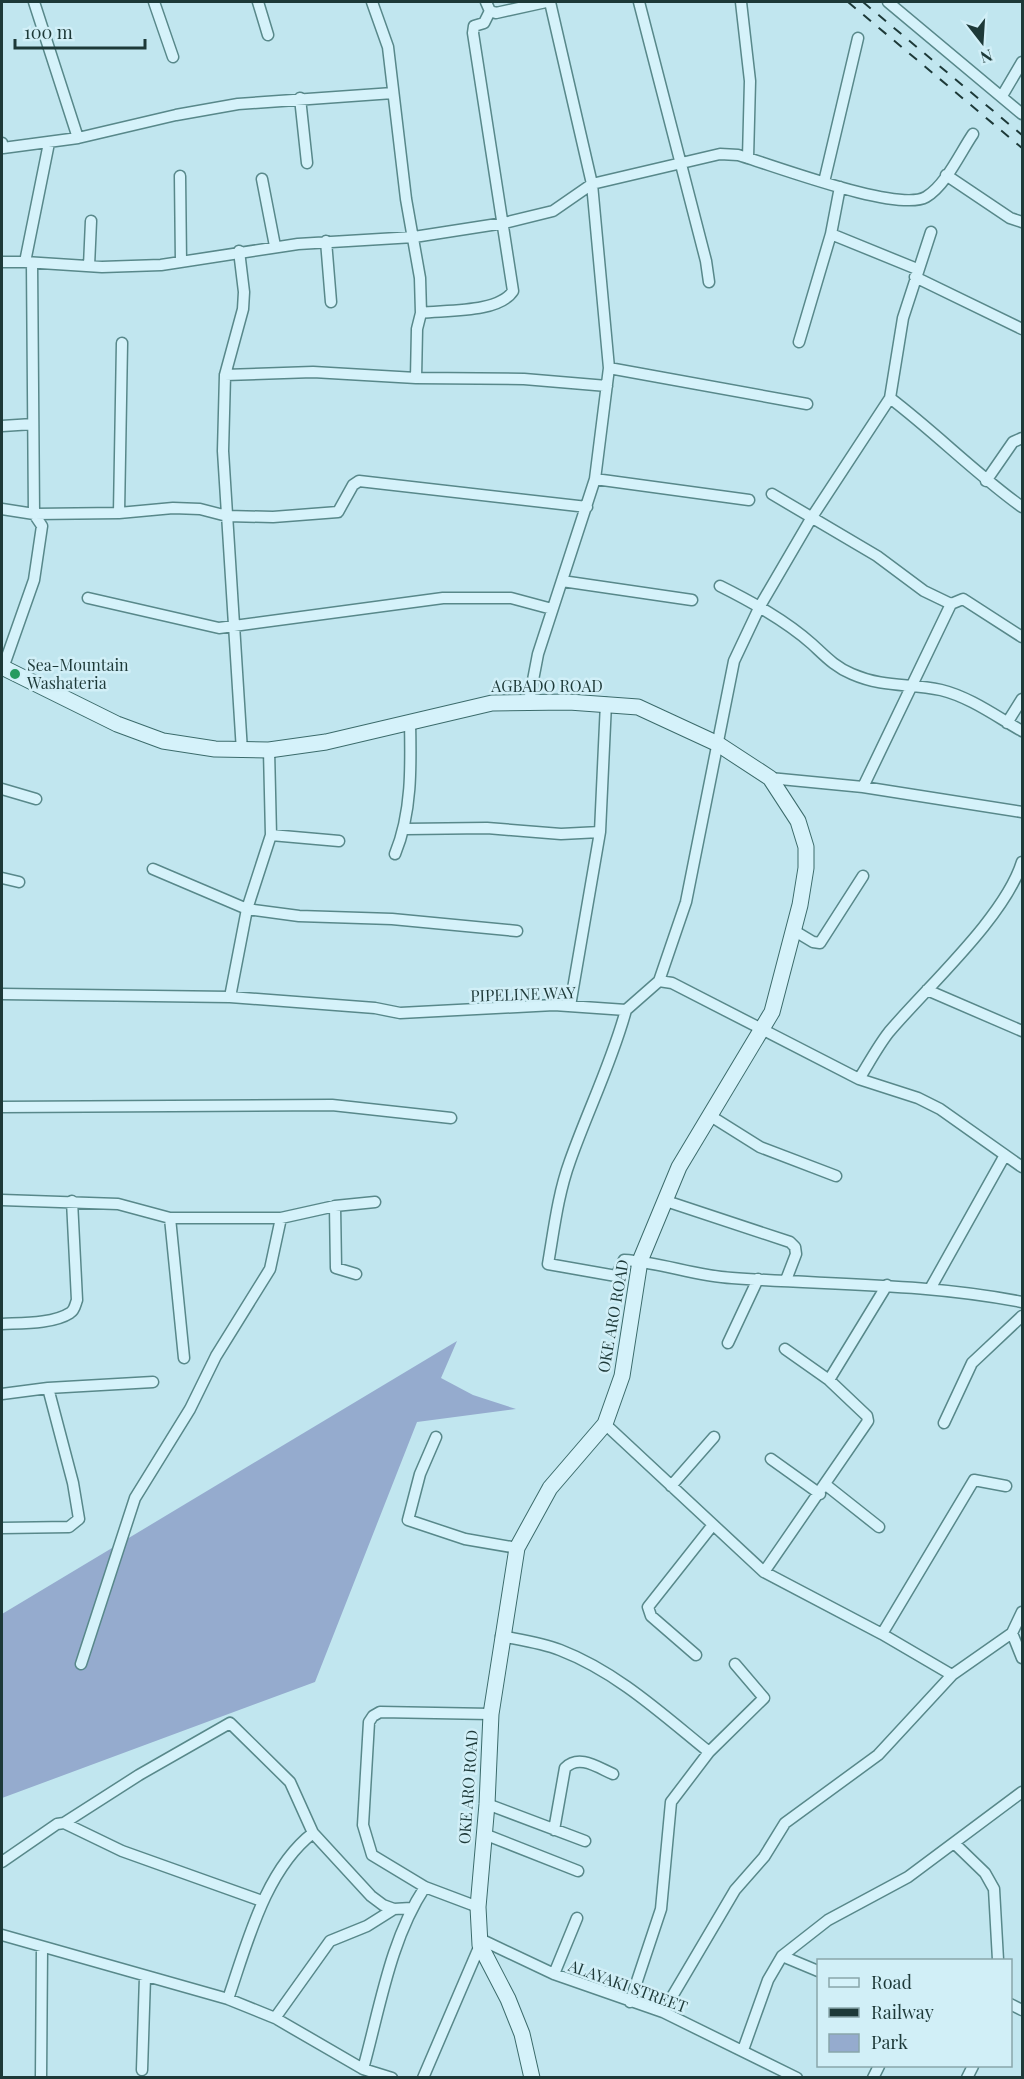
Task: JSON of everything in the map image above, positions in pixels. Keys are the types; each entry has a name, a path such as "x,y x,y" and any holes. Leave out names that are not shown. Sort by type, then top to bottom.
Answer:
{"main road":[{"name":"AGBADO ROAD","path":"2,667 117,724 163,741 215,750 269,750 364,734 410,721 492,703 529,701 606,703 638,707 718,744 770,778"},
{"name":"OKE ARO ROAD","path":"532,2078 522,2034 480,1942 478,1907 488,1804 491,1714 499,1675 501,1636 517,1548 550,1488 605,1424 622,1376 640,1261 680,1167 709,1115 764,1029 784,972 804,877 806,847 798,821 770,778"}],"street":[{"path":"34,2 78,138"},
{"path":"154,2 172,57"},
{"path":"258,2 268,35"},
{"path":"372,2 388,47 406,199 420,278 421,313 417,329 416,378"},
{"path":"421,313 495,305 507,300 513,291 473,33 474,26 484,24 488,7 496,13 548,2 592,184 609,368 595,479 538,654 529,701"},
{"path":"639,2 709,282"},
{"path":"741,2 750,81 748,158"},
{"path":"888,2 1023,114"},
{"path":"824,182 858,39"},
{"path":"1002,96 1023,62"},
{"path":"2,146 49,143 78,138 207,109 300,98 393,93"},
{"path":"300,98 307,163"},
{"path":"2,262 89,266 181,261 275,246 414,237 504,223 553,211 592,184 720,154 748,158 840,187 910,201 929,195 946,175 973,134"},
{"path":"2,667 34,580 42,526 34,514 29,263 49,143"},
{"path":"946,175 1010,218 1023,222"},
{"path":"180,176 181,261"},
{"path":"262,179 275,246"},
{"path":"799,342 831,234 840,187"},
{"path":"89,266 91,221"},
{"path":"931,232 903,318 890,398 812,517 760,606 734,661 686,902 659,981 626,1010 616,1047 570,1161 555,1212 548,1264 616,1276 624,1260 640,1261 704,1275 887,1285 1023,1302"},
{"path":"831,234 916,273 1023,328"},
{"path":"326,241 331,302"},
{"path":"239,251 244,292 243,309 225,375 223,451 242,751"},
{"path":"119,513 122,343"},
{"path":"609,368 807,404"},
{"path":"225,375 313,372 416,378 524,379 607,386"},
{"path":"890,398 932,430 986,481 1023,507"},
{"path":"2,426 33,424"},
{"path":"986,481 1013,442 1022,436"},
{"path":"595,479 749,500"},
{"path":"2,510 34,514 119,513 173,508 200,509 227,516 273,517 338,512 353,485 359,481 587,507"},
{"path":"772,494 876,556 924,591 951,604"},
{"path":"562,581 692,600"},
{"path":"720,586 760,606 844,670 880,685 942,690 972,702 1023,731"},
{"path":"88,598 211,627 443,598 511,598 552,609"},
{"path":"863,787 914,687 951,604 963,599 1023,637"},
{"path":"1007,723 1023,699"},
{"path":"570,1006 600,832 606,703"},
{"path":"396,854 406,829 411,757 410,721"},
{"path":"230,997 247,909 271,835 269,750"},
{"name":"AGBADO ROAD","path":"770,778 863,787 1023,812"},
{"path":"2,789 36,799"},
{"path":"406,829 487,828 561,834 600,832"},
{"path":"271,835 339,841"},
{"path":"859,1079 887,1034 1011,891 1023,862"},
{"path":"153,869 247,909 299,916 392,919 517,932"},
{"path":"794,930 813,942 820,943 863,876"},
{"path":"2,878 19,882"},
{"path":"659,981 679,985 859,1079 933,1106 965,1125 1023,1167"},
{"path":"927,990 1023,1031"},
{"name":"PIPELINE WAY","path":"2,994 230,997 375,1008 400,1013 570,1006 626,1010"},
{"path":"2,1107 332,1105 451,1118"},
{"path":"709,1115 760,1147 836,1176"},
{"path":"930,1289 1005,1155"},
{"path":"2,1200 118,1204 170,1218 281,1218 335,1206 375,1202"},
{"path":"2,1324 55,1318 70,1314 75,1309 77,1300 72,1201"},
{"path":"666,1201 790,1242 795,1247 796,1254 786,1280"},
{"path":"335,1206 334,1265 339,1270 356,1274"},
{"path":"170,1218 184,1358"},
{"path":"81,1664 135,1498 190,1409 216,1356 270,1269 281,1218"},
{"path":"728,1343 758,1279"},
{"path":"829,1380 887,1285"},
{"path":"944,1423 972,1363 1023,1316"},
{"path":"764,1572 868,1421 867,1416 829,1380 785,1349"},
{"path":"2,1394 48,1388 153,1382"},
{"path":"2,1528 69,1527 79,1519 73,1483 48,1388"},
{"path":"605,1424 764,1572 882,1634 952,1675"},
{"path":"436,1437 420,1474 408,1520 465,1539 517,1548"},
{"path":"670,1486 714,1437"},
{"path":"771,1459 823,1489 879,1527"},
{"path":"882,1634 974,1480 1006,1486"},
{"path":"696,1655 651,1616 648,1607 712,1526"},
{"path":"663,2012 735,1890 764,1857 785,1823 878,1755 952,1675 1012,1633 1023,1612"},
{"path":"1012,1633 1023,1658"},
{"path":"501,1636 558,1650 622,1682 709,1752"},
{"path":"630,2002 661,1909 670,1802 709,1752 764,1698 735,1664"},
{"path":"478,1907 425,1887 372,1855 364,1834 369,1722 380,1712 491,1714"},
{"path":"2,1862 57,1824 64,1823 139,1775 231,1723 290,1782 313,1833 371,1896 383,1905 394,1909 411,1908"},
{"path":"554,1830 565,1768 572,1761 581,1761 613,1774"},
{"path":"743,2050 768,1980 782,1956 828,1920 900,1882 1023,1792"},
{"path":"488,1804 585,1841"},
{"path":"64,1823 122,1851 262,1901"},
{"path":"228,1999 262,1901 300,1843 313,1833"},
{"path":"484,1834 578,1871"},
{"path":"954,1843 986,1873 994,1889 998,1959"},
{"path":"363,2068 395,1949 411,1908 425,1887"},
{"path":"275,2018 330,1941 367,1926 394,1909"},
{"path":"554,1974 577,1918"},
{"path":"2,1935 228,1999 275,2018 363,2068 392,2078"},
{"path":"423,2078 480,1942"},
{"name":"ALAYAKI STREET","path":"480,1942 554,1974 663,2012 797,2078"},
{"path":"41,2078 42,1948"},
{"path":"782,1956 817,1970"},
{"path":"142,2070 145,1977"}],"green space":[{"path":"457,1341 441,1378 473,1395 516,1409 417,1422 315,1682 2,1798 2,1614"}],"railway":[{"path":"848,2 1022,148"},
{"path":"863,2 1022,135"}],"place":[{"name":"Sea-Mountain Washateria","path":"15,674"}]}
